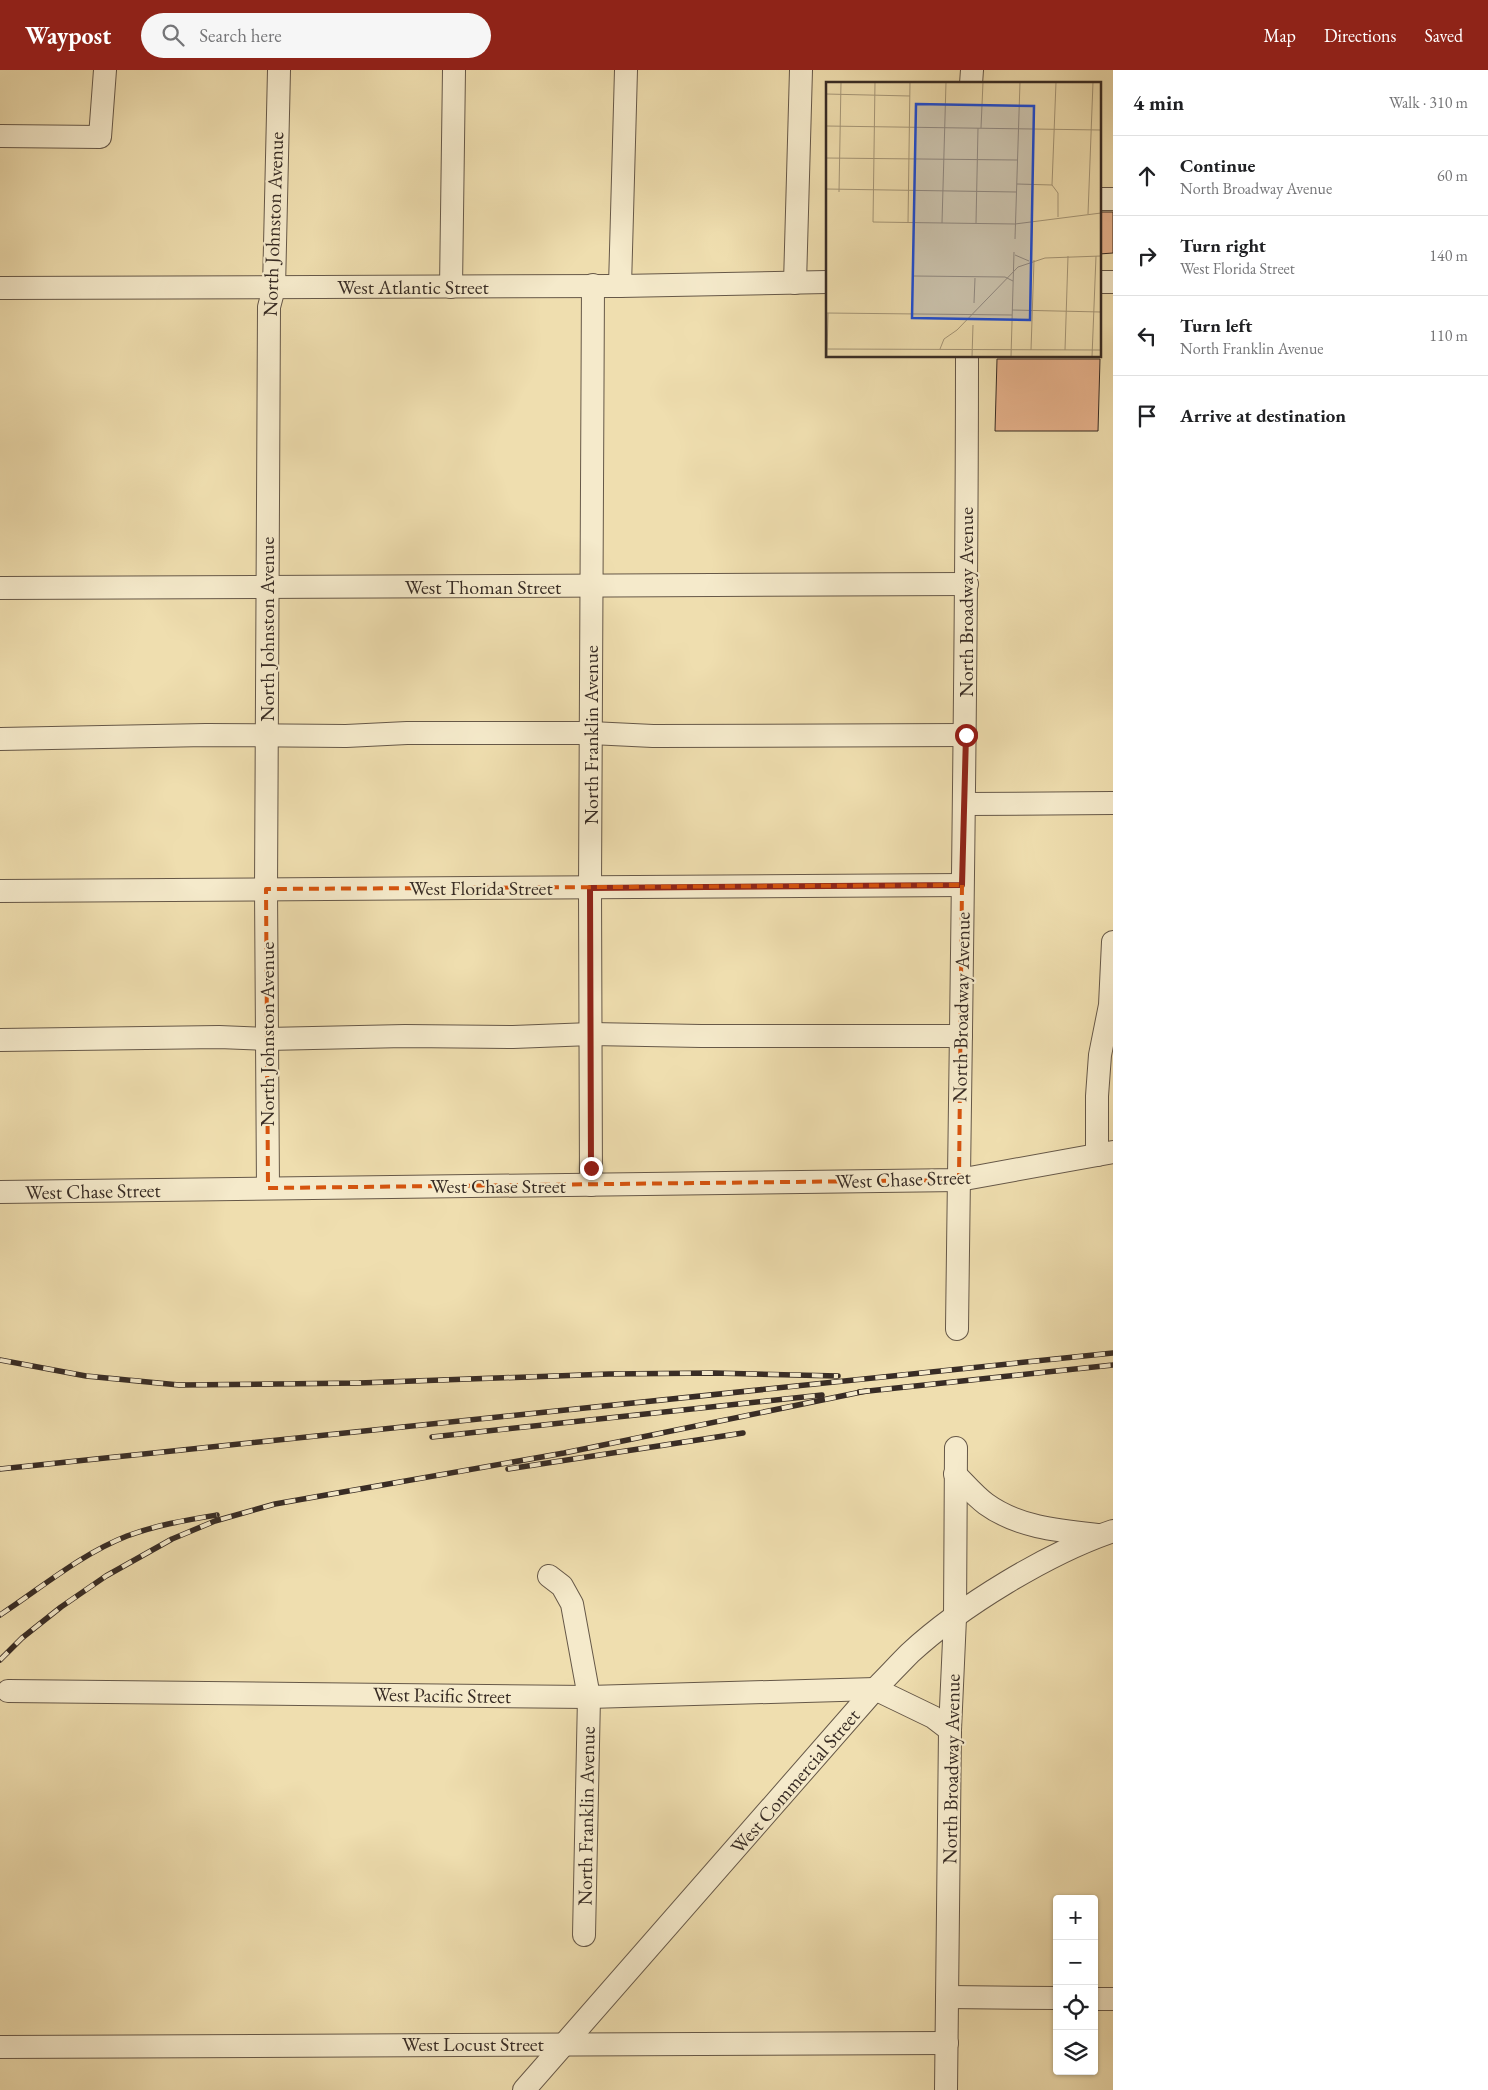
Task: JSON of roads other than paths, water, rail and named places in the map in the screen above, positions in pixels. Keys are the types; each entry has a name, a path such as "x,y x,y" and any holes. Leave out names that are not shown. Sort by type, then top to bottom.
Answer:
{"street":[{"path":"0,136 100,137 105,70"},
{"name":"North Johnston Avenue","path":"268,1188 266,889 269,307 274,288 279,70"},
{"path":"450,287 454,70"},
{"path":"620,286 626,70"},
{"path":"795,283 800,70"},
{"path":"1100,199 1113,199"},
{"name":"West Atlantic Street","path":"0,288 620,286 826,282"},
{"path":"1100,282 1113,282"},
{"name":"North Franklin Avenue","path":"591,1185 590,888 593,285"},
{"name":"North Broadway Avenue","path":"957,1328 962,885 966,735 967,358"},
{"name":"West Thoman Street","path":"0,588 967,584"},
{"path":"0,739 591,733 654,736 966,735"},
{"path":"965,804 1113,803"},
{"name":"West Florida Street","path":"0,891 962,885"},
{"path":"1105,1153 1097,1096 1100,1055 1110,1005 1113,942"},
{"path":"0,1040 219,1037 267,1039 405,1036 514,1037 591,1034 961,1036"},
{"name":"West Chase Street","path":"0,1192 959,1180 1105,1153"},
{"name":"North Broadway Avenue","path":"946,2090 950,1730 954,1618 956,1448"},
{"path":"956,1474 986,1504 1018,1521 1055,1530 1107,1533"},
{"name":"West Commercial Street","path":"524,2090 875,1689 910,1653 954,1618 1002,1586 1066,1551 1107,1533"},
{"name":"North Franklin Avenue","path":"549,1576 562,1586 572,1604 589,1697 584,1935"},
{"path":"875,1689 933,1717 950,1730"},
{"name":"West Pacific Street","path":"8,1690 589,1697 875,1689"},
{"path":"947,1997 1053,1998"},
{"path":"1098,1998 1113,1999"},
{"name":"West Locust Street","path":"0,2047 947,2043"}],"railway":[{"path":"0,1469 1113,1353"},
{"path":"0,1360 86,1376 179,1385 359,1383 609,1374 714,1373 838,1376"},
{"path":"859,1392 1113,1365"},
{"path":"0,1660 22,1638 61,1607 106,1576 172,1539 215,1521 275,1504 564,1453 866,1391"},
{"path":"432,1437 822,1395"},
{"path":"508,1469 743,1433"},
{"path":"0,1615 77,1562 110,1543 149,1529 217,1515"}]}
